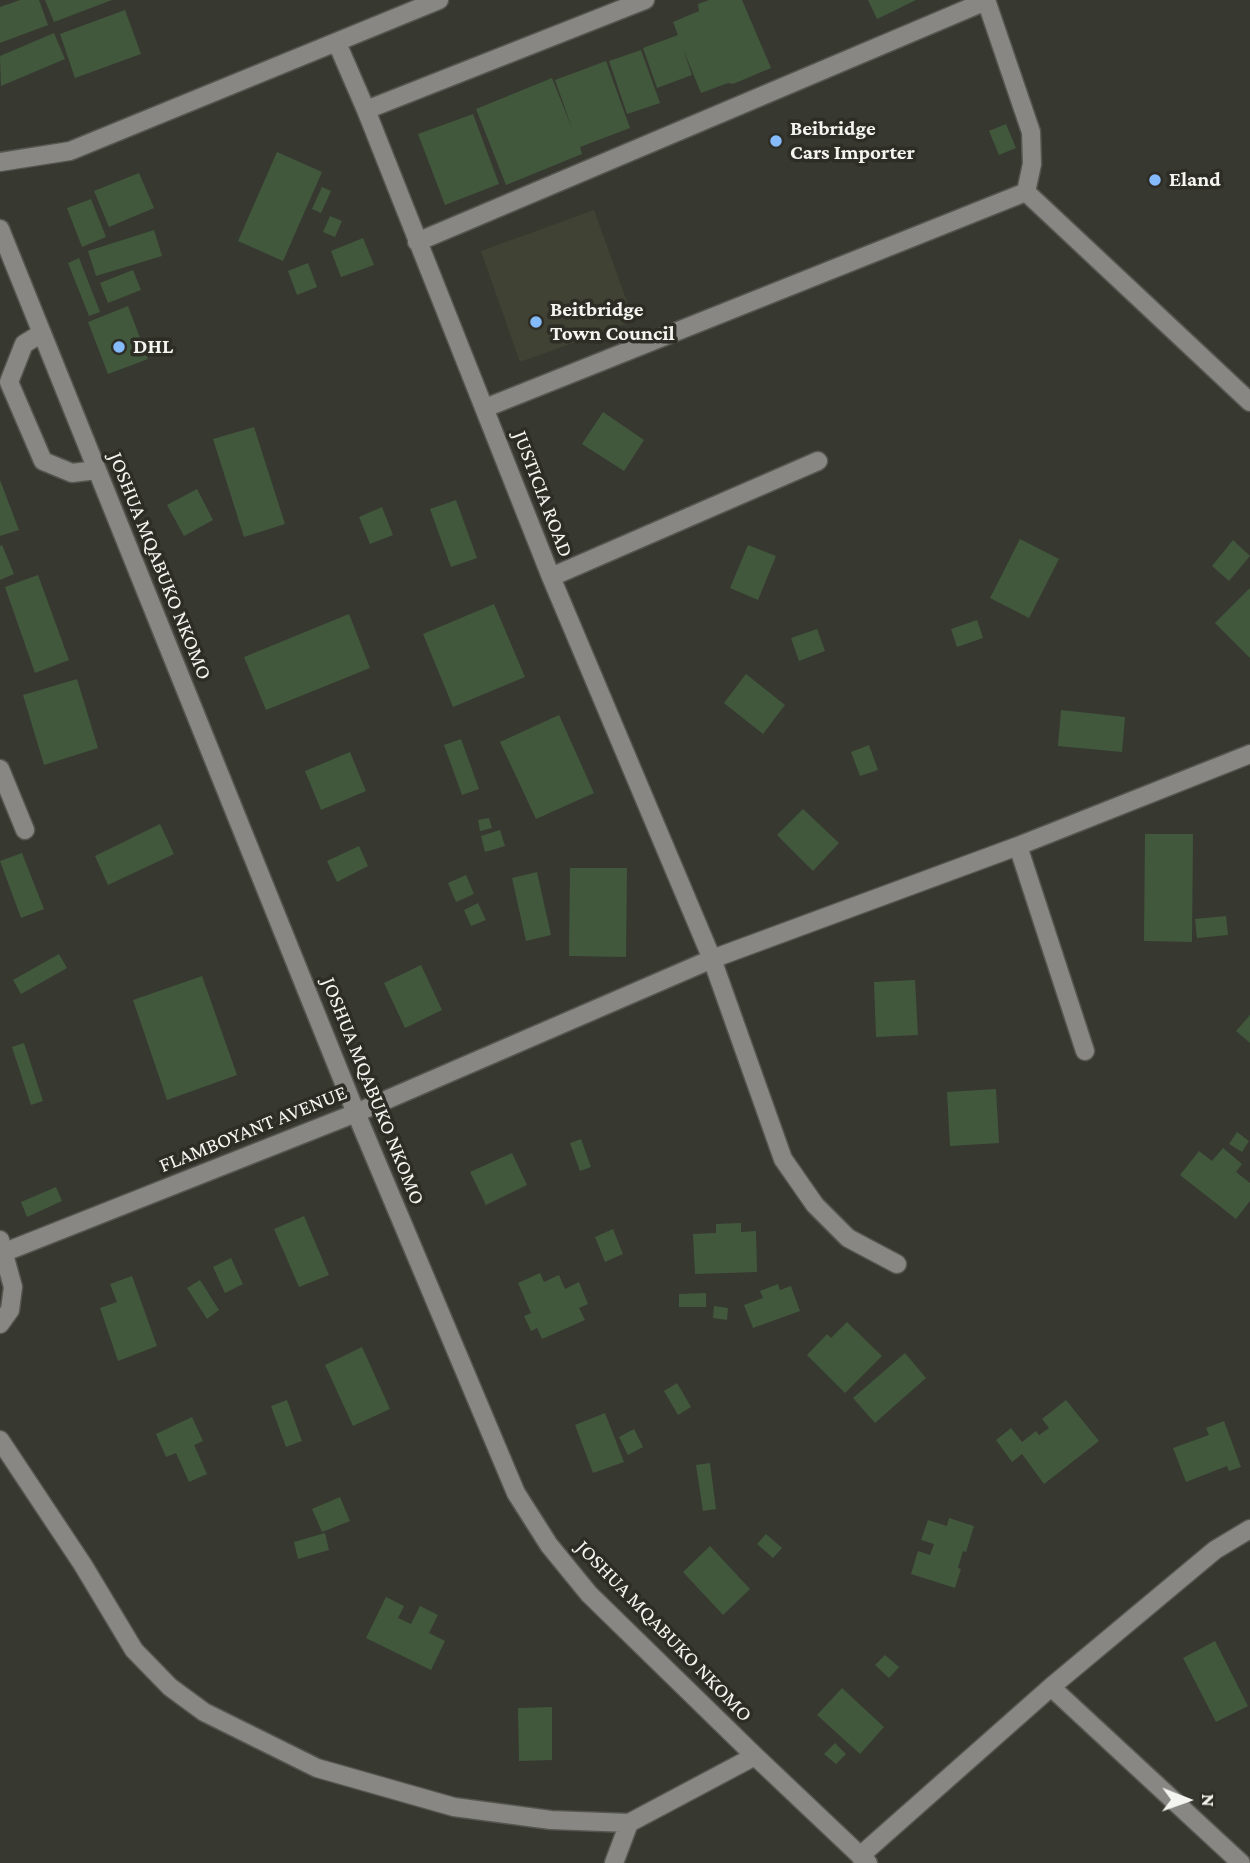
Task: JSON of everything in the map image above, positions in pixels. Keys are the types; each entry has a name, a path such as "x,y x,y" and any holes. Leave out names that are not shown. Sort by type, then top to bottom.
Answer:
{"street":[{"path":"0,162 70,151 439,0"},
{"path":"366,110 645,0"},
{"path":"418,242 986,1 1031,132 1032,164 1026,192"},
{"name":"JUSTICIA ROAD","path":"337,43 551,577 712,958 783,1158 815,1205 848,1238 897,1264"},
{"path":"1026,192 1250,402"},
{"path":"485,408 1026,192"},
{"name":"JOSHUA MQABUKO NKOMO","path":"0,229 356,1113 516,1493 549,1545 589,1594 864,1859"},
{"path":"42,333 24,344 9,382 43,461 72,473 97,470"},
{"path":"551,577 818,461"},
{"name":"FLAMBOYANT AVENUE","path":"2,1248 356,1113 712,958 1018,846 1250,754"},
{"path":"0,769 24,830"},
{"path":"1018,846 1085,1051"},
{"path":"0,1324 10,1310 13,1287 2,1248"},
{"path":"0,1440 83,1565 134,1650 170,1687 204,1712 317,1768 454,1807 551,1821 629,1823 755,1756"},
{"path":"864,1859 1051,1687 1215,1550 1250,1529"},
{"path":"1051,1687 1241,1863"},
{"path":"614,1863 629,1823"}],"shaded area":[{"path":"594,210 634,321 520,362 481,251"}],"building":[{"path":"20,0 39,0 48,25 0,43 0,7"},
{"path":"45,0 112,0 54,22"},
{"path":"709,0 742,0 771,68 733,84 728,83 701,93 683,49 692,75 657,88 643,48 678,35 673,22 699,11 698,4"},
{"path":"868,0 916,0 877,19"},
{"path":"125,10 141,54 75,78 60,34"},
{"path":"54,33 65,59 1,86 0,56"},
{"path":"641,50 660,103 627,114 609,61"},
{"path":"606,61 630,128 580,147 582,154 506,185 476,109 552,78 573,131 555,80"},
{"path":"473,114 499,184 445,205 418,134"},
{"path":"1006,124 1016,148 999,155 989,131"},
{"path":"277,152 322,172 283,261 238,241"},
{"path":"139,173 154,208 109,227 94,191"},
{"path":"322,187 331,191 321,213 312,209"},
{"path":"91,199 106,237 82,247 67,208"},
{"path":"330,216 342,221 335,237 323,232"},
{"path":"154,230 162,256 96,276 88,251"},
{"path":"363,238 374,265 341,277 331,251"},
{"path":"79,258 100,312 89,316 68,263"},
{"path":"308,263 317,287 297,295 288,271"},
{"path":"133,270 141,290 108,303 100,283"},
{"path":"128,306 148,359 108,374 88,322"},
{"path":"603,412 644,440 624,471 582,444"},
{"path":"254,427 285,524 244,537 213,439"},
{"path":"0,480 19,530 0,536"},
{"path":"197,489 213,520 184,536 167,505"},
{"path":"456,500 477,558 451,567 430,509"},
{"path":"382,507 393,535 370,544 359,517"},
{"path":"1020,539 1059,559 1029,618 990,598"},
{"path":"1233,540 1250,556 1229,581 1212,566"},
{"path":"2,545 14,574 0,580 0,546"},
{"path":"748,545 776,556 758,600 730,588"},
{"path":"38,575 69,660 35,673 5,587"},
{"path":"1250,588 1250,658 1215,623"},
{"path":"494,604 525,677 453,707 423,634"},
{"path":"349,614 370,668 266,710 244,657"},
{"path":"977,620 983,638 957,647 951,629"},
{"path":"817,629 825,651 799,661 791,638"},
{"path":"746,674 785,705 763,734 724,703"},
{"path":"77,679 98,748 44,765 23,695"},
{"path":"1061,710 1125,717 1122,752 1058,746"},
{"path":"559,715 594,793 536,819 500,742"},
{"path":"461,739 479,789 462,795 444,745"},
{"path":"869,745 878,770 860,776 851,752"},
{"path":"350,752 366,791 321,810 305,771"},
{"path":"803,809 839,843 813,871 777,835"},
{"path":"489,818 492,828 480,831 478,820"},
{"path":"160,824 174,854 108,885 95,856"},
{"path":"500,830 505,846 485,852 481,836"},
{"path":"1145,834 1193,834 1192,942 1144,941"},
{"path":"359,846 368,866 337,882 327,861"},
{"path":"22,853 44,909 21,918 0,861"},
{"path":"570,868 627,868 626,957 569,956"},
{"path":"537,872 551,935 526,941 512,878"},
{"path":"466,875 474,894 456,902 448,883"},
{"path":"478,903 486,920 471,926 464,910"},
{"path":"1226,916 1228,935 1197,938 1195,919"},
{"path":"59,954 67,968 21,994 13,980"},
{"path":"421,965 442,1010 405,1028 384,983"},
{"path":"202,976 237,1075 167,1100 133,1000"},
{"path":"915,980 918,1035 876,1037 874,982"},
{"path":"1250,1015 1250,1043 1236,1031"},
{"path":"24,1043 43,1101 31,1105 12,1047"},
{"path":"996,1089 999,1143 950,1146 947,1092"},
{"path":"1237,1132 1249,1141 1242,1152 1229,1144"},
{"path":"581,1139 591,1167 580,1171 570,1143"},
{"path":"1223,1148 1242,1164 1236,1172 1250,1183 1250,1201 1236,1219 1180,1175 1199,1151 1212,1161"},
{"path":"512,1153 527,1185 486,1205 470,1172"},
{"path":"56,1187 62,1201 27,1217 21,1202"},
{"path":"304,1216 329,1275 299,1287 274,1229"},
{"path":"741,1223 741,1232 756,1231 757,1272 695,1274 693,1234 716,1233 716,1224"},
{"path":"613,1229 623,1254 605,1262 595,1237"},
{"path":"231,1258 243,1284 225,1293 213,1267"},
{"path":"540,1273 544,1282 559,1275 565,1289 579,1282 588,1304 579,1308 585,1320 542,1339 537,1328 531,1331 524,1316 531,1313 518,1283"},
{"path":"132,1276 157,1346 118,1361 100,1308 117,1302 110,1284"},
{"path":"200,1280 219,1310 207,1319 187,1288"},
{"path":"778,1284 780,1290 791,1286 800,1311 753,1328 744,1305 763,1298 760,1291"},
{"path":"706,1293 706,1307 679,1307 679,1294"},
{"path":"714,1306 728,1308 727,1320 713,1318"},
{"path":"847,1322 882,1356 845,1393 807,1355 827,1334 831,1338"},
{"path":"362,1347 390,1409 353,1426 325,1365"},
{"path":"905,1353 926,1378 875,1423 853,1398"},
{"path":"677,1383 691,1407 678,1415 664,1391"},
{"path":"287,1400 302,1441 286,1447 271,1406"},
{"path":"1066,1400 1099,1441 1044,1484 1022,1454 1012,1462 996,1440 1011,1428 1022,1442 1036,1431 1039,1435 1049,1428 1042,1419"},
{"path":"605,1413 624,1462 593,1473 575,1425"},
{"path":"192,1417 203,1441 194,1445 207,1474 189,1482 176,1453 166,1457 156,1434"},
{"path":"1224,1421 1241,1467 1229,1471 1227,1466 1186,1482 1173,1448 1209,1435 1206,1428"},
{"path":"634,1429 643,1447 628,1455 619,1437"},
{"path":"710,1463 716,1509 703,1511 696,1465"},
{"path":"340,1497 350,1521 322,1532 312,1509"},
{"path":"949,1518 974,1526 966,1552 963,1551 955,1588 911,1574 918,1551 930,1555 934,1544 921,1540 928,1520 947,1526"},
{"path":"325,1533 329,1550 298,1559 294,1542"},
{"path":"766,1534 782,1548 773,1558 757,1544"},
{"path":"710,1546 750,1589 723,1615 683,1572"},
{"path":"386,1597 404,1606 398,1618 411,1624 420,1606 438,1615 429,1633 445,1641 431,1670 366,1638"},
{"path":"1215,1641 1248,1706 1216,1722 1183,1658"},
{"path":"885,1655 899,1667 889,1678 875,1665"},
{"path":"842,1688 884,1727 860,1754 817,1715"},
{"path":"552,1707 552,1760 519,1761 518,1708"},
{"path":"835,1743 846,1754 836,1764 824,1754"}],"place":[{"name":"Beibridge Cars Importer","path":"776,141"},
{"name":"Eland","path":"1155,180"},
{"name":"Beitbridge Town Council","path":"536,322"},
{"name":"DHL","path":"119,347"}]}
